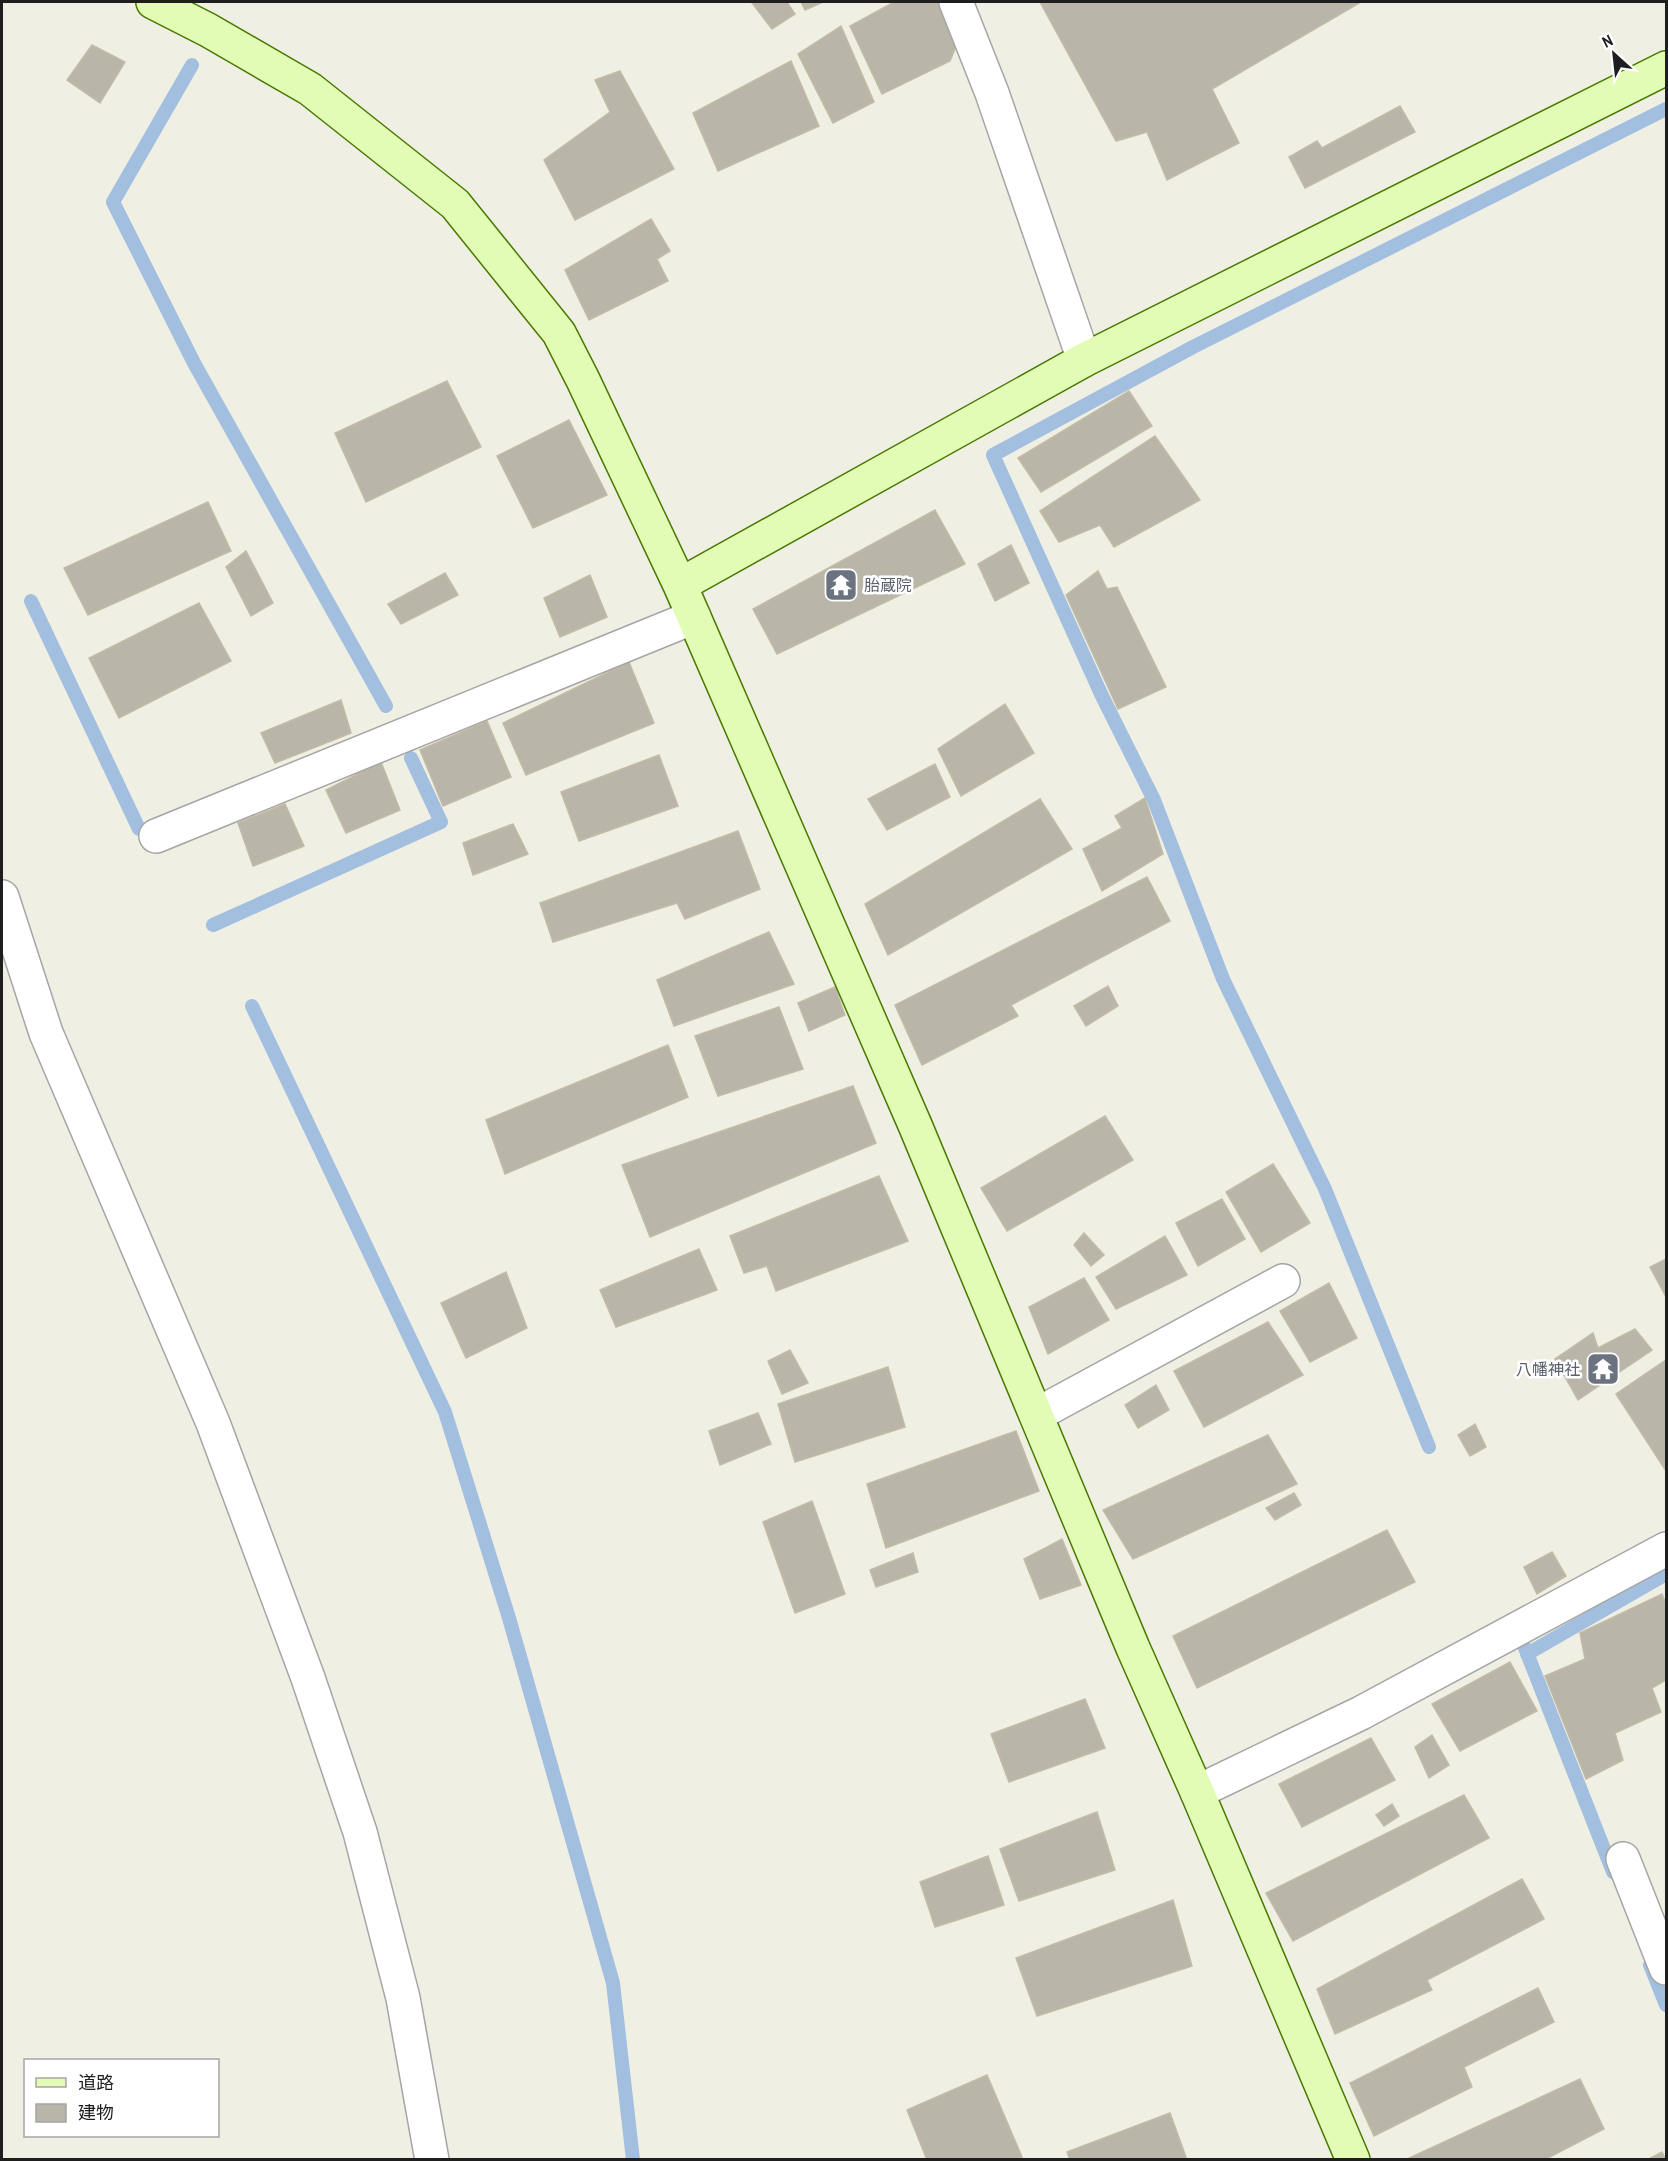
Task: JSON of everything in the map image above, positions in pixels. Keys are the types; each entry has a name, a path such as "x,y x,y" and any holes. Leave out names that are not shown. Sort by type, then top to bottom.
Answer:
{"street":[{"path":"153,2 208,30 310,88 455,204 559,333 680,585 915,1125 1132,1648 1197,1792 1353,2160"},
{"path":"956,2 992,93 1084,360"},
{"path":"680,585 1084,360 1666,68"},
{"path":"156,836 694,617"},
{"path":"2,897 46,1033 213,1424 308,1678 360,1832 403,1998 432,2160"},
{"path":"1036,1415 1282,1281"},
{"path":"1197,1792 1361,1713 1666,1549"},
{"path":"1623,1859 1666,1968"}],"building":[{"path":"787,2 795,14 772,29 752,3"},
{"path":"801,2 823,2 805,10"},
{"path":"894,2 941,2 958,42 950,61 882,94 850,26"},
{"path":"1040,2 1361,2 1212,89 1239,143 1167,180 1147,132 1116,141"},
{"path":"841,26 874,102 833,123 798,54"},
{"path":"92,45 125,62 100,103 67,80"},
{"path":"791,61 819,126 718,171 693,113"},
{"path":"620,71 674,169 575,220 544,160 610,112 595,80"},
{"path":"1400,106 1415,132 1305,188 1289,157 1317,141 1322,148"},
{"path":"651,219 670,251 657,259 668,281 589,320 565,270"},
{"path":"447,381 481,447 366,502 335,433"},
{"path":"1129,391 1152,426 1041,492 1018,458"},
{"path":"569,420 607,495 533,528 497,456"},
{"path":"1155,436 1200,500 1114,547 1100,525 1059,542 1040,511"},
{"path":"208,502 231,551 88,615 64,568"},
{"path":"935,510 965,564 777,654 753,609"},
{"path":"1011,545 1029,583 995,601 978,564"},
{"path":"246,551 273,603 251,616 226,567"},
{"path":"1098,571 1107,589 1117,587 1166,687 1118,709 1066,595"},
{"path":"445,573 458,595 401,624 388,604"},
{"path":"590,575 607,617 560,637 544,598"},
{"path":"199,603 231,661 119,718 89,658"},
{"path":"629,662 654,723 526,775 503,723"},
{"path":"341,700 351,733 275,763 261,733"},
{"path":"1005,704 1034,753 961,796 938,749"},
{"path":"487,721 511,777 443,806 420,750"},
{"path":"659,755 678,806 579,841 561,792"},
{"path":"381,762 400,810 346,833 326,790"},
{"path":"935,764 950,797 887,830 868,799"},
{"path":"1145,798 1163,854 1102,891 1083,849 1122,828 1115,816"},
{"path":"1040,799 1072,849 888,955 865,904"},
{"path":"285,804 304,846 253,866 238,823"},
{"path":"513,824 528,854 473,875 463,843"},
{"path":"738,831 760,889 685,919 677,903 553,942 540,903"},
{"path":"1147,877 1170,921 1011,1005 1018,1016 922,1065 895,1005"},
{"path":"769,932 794,984 674,1026 657,980"},
{"path":"1108,986 1118,1006 1086,1026 1074,1006"},
{"path":"835,987 845,1015 809,1031 798,1003"},
{"path":"779,1007 803,1069 718,1096 695,1036"},
{"path":"668,1045 688,1097 505,1174 486,1120"},
{"path":"853,1086 876,1143 650,1237 622,1165"},
{"path":"1105,1116 1133,1160 1007,1231 981,1188"},
{"path":"1273,1164 1310,1223 1261,1252 1226,1192"},
{"path":"879,1176 908,1241 776,1291 767,1266 744,1273 730,1236"},
{"path":"1222,1199 1245,1239 1198,1266 1176,1223"},
{"path":"1084,1233 1104,1255 1091,1266 1074,1245"},
{"path":"1165,1236 1187,1275 1116,1309 1096,1277"},
{"path":"699,1249 717,1290 616,1327 600,1290"},
{"path":"1666,1259 1666,1297 1650,1267"},
{"path":"506,1272 527,1328 466,1358 441,1303"},
{"path":"1084,1278 1109,1320 1048,1354 1029,1307"},
{"path":"1329,1283 1357,1338 1310,1362 1280,1311"},
{"path":"1268,1322 1303,1375 1204,1427 1174,1371"},
{"path":"1635,1329 1652,1350 1578,1400 1555,1359 1593,1333 1598,1348"},
{"path":"790,1350 808,1383 782,1394 768,1361"},
{"path":"1666,1360 1666,1471 1616,1394"},
{"path":"888,1367 905,1427 795,1462 778,1404"},
{"path":"1156,1385 1169,1410 1138,1428 1125,1405"},
{"path":"758,1413 771,1444 720,1465 709,1431"},
{"path":"1475,1424 1486,1447 1470,1456 1458,1435"},
{"path":"1016,1431 1039,1491 886,1548 867,1484"},
{"path":"1268,1435 1297,1484 1133,1559 1103,1510"},
{"path":"1294,1493 1301,1505 1275,1520 1266,1508"},
{"path":"812,1501 845,1594 795,1613 763,1522"},
{"path":"1387,1530 1415,1582 1197,1688 1173,1636"},
{"path":"1062,1539 1081,1585 1040,1599 1024,1559"},
{"path":"1552,1552 1566,1576 1537,1594 1524,1567"},
{"path":"913,1553 918,1572 876,1587 870,1570"},
{"path":"1662,1594 1666,1604 1666,1680 1652,1688 1661,1712 1615,1733 1623,1760 1586,1779 1545,1676 1585,1659 1580,1633"},
{"path":"1510,1662 1537,1711 1460,1751 1432,1704"},
{"path":"1085,1699 1105,1748 1009,1782 991,1734"},
{"path":"1432,1735 1449,1765 1429,1778 1415,1747"},
{"path":"1371,1738 1395,1780 1302,1827 1279,1784"},
{"path":"1464,1795 1489,1838 1293,1941 1266,1893"},
{"path":"1392,1804 1399,1816 1384,1826 1376,1815"},
{"path":"1097,1812 1115,1870 1019,1901 1000,1849"},
{"path":"988,1856 1004,1905 935,1927 920,1882"},
{"path":"1522,1879 1544,1919 1427,1980 1432,1990 1335,2034 1317,1989"},
{"path":"1173,1900 1192,1966 1037,2016 1016,1958"},
{"path":"1538,1988 1554,2022 1464,2067 1472,2087 1374,2136 1350,2083"},
{"path":"987,2075 1022,2157 1015,2160 927,2160 907,2110"},
{"path":"1580,2079 1604,2129 1544,2160 1405,2160"},
{"path":"1170,2113 1187,2160 1070,2160 1067,2152"},
{"path":"1662,2152 1666,2160 1647,2160"}],"waterway":[{"path":"192,65 113,202 194,363 386,706"},
{"path":"1429,1447 1325,1189 1223,979 1154,800 1102,696 993,455 1193,347 1666,109"},
{"path":"31,601 139,829"},
{"path":"213,925 441,822 411,758"},
{"path":"252,1006 445,1412 509,1618 613,1983 633,2160"},
{"path":"1527,1654 1666,1574"},
{"path":"1525,1648 1613,1872"},
{"path":"1650,1965 1666,2005"}],"place":[{"name":"胎蔵院","path":"841,585"},
{"name":"八幡神社","path":"1603,1369"}]}
